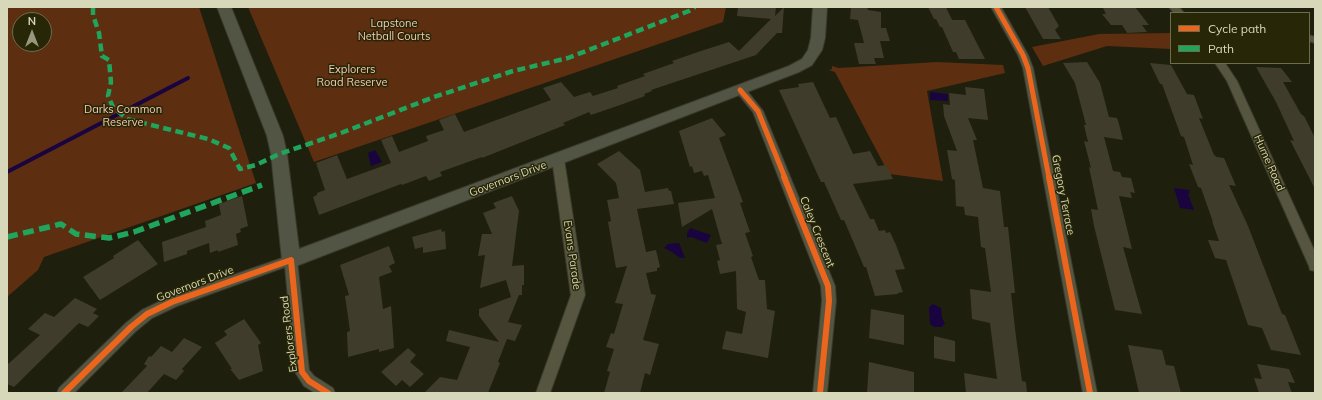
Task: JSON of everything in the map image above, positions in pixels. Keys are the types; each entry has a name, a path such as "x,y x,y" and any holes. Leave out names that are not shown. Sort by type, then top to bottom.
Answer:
{"main road":[{"name":"Explorers Road","path":"224,7 275,136 279,154 291,260"},
{"name":"Governors Drive","path":"291,260 558,160 794,69 810,59 817,46 820,7"}],"street":[{"name":"Gregory Terrace","path":"996,7 1023,55 1028,68 1090,393"},
{"name":"Hume Road","path":"1221,64 1232,81 1315,266"},
{"name":"Caley Crescent","path":"740,90 758,111 828,286 829,301 820,393"},
{"name":"Evans Parade","path":"543,393 578,295 558,160"},
{"name":"Governors Drive","path":"64,393 128,330 147,314 172,302 291,260"},
{"name":"Explorers Road","path":"291,260 302,372 309,381 328,393"}],"green space":[{"name":"Darks Common Reserve","path":"7,7 199,7 256,183 44,257 38,270 7,297"},
{"name":"Explorers Road Reserve","path":"248,7 726,7 723,22 314,162"},
{"path":"1170,33 1170,49 1107,46 1043,66 1032,47 1099,34"},
{"path":"937,62 1003,65 1005,73 927,91 943,181 889,174 835,72 829,70 832,69 832,66 839,68"}],"shaded area":[{"path":"930,92 948,94 948,101 930,100"},
{"path":"375,150 382,162 371,166 368,153"},
{"path":"1174,188 1189,190 1190,193 1188,194 1194,210 1180,208"},
{"path":"690,228 711,235 707,243 691,237 687,238"},
{"path":"679,243 685,258 680,258 664,248 668,244"},
{"path":"933,304 941,308 942,318 945,323 942,327 934,327 930,324 929,307"}],"building":[{"path":"738,7 776,7 775,16 784,7 782,33 777,33 756,55 651,90 652,91 644,94 645,96 591,115 589,112 563,123 565,125 482,158 440,172 442,176 429,181 426,176 319,215 313,197 317,195 317,193 325,190 316,163 337,155 347,179 391,163 381,140 392,136 399,152 428,141 426,136 444,130 439,120 455,114 464,132 551,100 543,88 561,82 574,97 590,92 593,96 618,88 617,86 645,76 643,74 674,63 672,61 729,42 739,51 771,19 737,16"},
{"path":"851,7 867,7 868,10 881,12 881,28 886,28 890,41 880,41 884,58 874,58 876,64 859,64 854,43 864,43 858,20 850,19"},
{"path":"928,7 946,7 952,20 965,20 985,59 959,59 956,52 953,52 942,27 940,27 936,19 934,19"},
{"path":"1025,7 1048,7 1059,26 1055,30 1061,39 1043,39"},
{"path":"1135,7 1149,25 1142,25 1147,32 1127,33 1122,25 1111,25 1102,14 1106,14 1103,8"},
{"path":"1087,62 1100,83 1109,117 1117,118 1123,140 1104,137 1113,171 1120,172 1122,177 1131,178 1135,193 1130,192 1132,198 1119,196 1132,249 1123,247 1142,314 1115,310 1094,226 1091,209 1098,210 1089,167 1091,168 1084,141 1088,142 1084,125 1086,125 1075,83 1063,63"},
{"path":"1150,63 1171,65 1187,94 1194,95 1203,119 1199,118 1214,155 1224,158 1236,186 1229,185 1248,226 1282,314 1285,315 1301,355 1271,350 1262,328 1248,325 1226,260 1215,258 1208,240 1219,241 1201,188 1198,187 1189,164 1193,165 1184,137 1181,136 1162,84 1160,84"},
{"path":"1256,67 1281,68 1292,82 1283,82 1301,114 1304,116 1315,138 1315,189 1290,140 1294,141 1276,102"},
{"path":"813,82 830,118 836,117 853,154 870,151 878,166 886,165 893,179 853,184 870,219 874,219 879,231 885,230 886,233 890,232 905,269 895,270 903,292 898,294 875,296 866,267 864,267 844,220 841,220 824,182 821,182 779,90 799,87 798,84"},
{"path":"965,87 984,89 988,120 968,118 977,140 973,140 983,188 1000,191 1004,227 1008,227 1015,293 1011,293 1016,337 1022,381 1026,382 1027,393 966,393 964,373 997,379 990,323 972,319 970,289 991,292 985,248 981,247 978,217 965,215 964,207 956,206 955,180 952,179 947,150 957,151 944,116 943,104 950,105 949,93 966,95"},
{"path":"712,118 726,135 719,138 743,202 740,203 750,232 745,233 753,256 751,257 759,280 765,280 767,309 775,311 768,358 722,349 726,331 742,334 746,312 737,309 736,271 720,274 717,261 720,260 716,245 722,244 712,209 682,227 678,203 715,198 708,175 704,176 702,171 694,173 692,166 690,167 679,131"},
{"path":"619,151 640,170 645,192 668,188 669,191 671,191 674,204 637,209 646,252 656,250 660,267 657,268 657,271 646,273 651,294 656,295 643,340 659,344 650,375 645,373 640,393 604,393 610,372 607,371 614,349 606,347 611,333 614,334 623,304 615,303 627,266 616,268 608,222 611,221 607,200 619,198 616,183 597,164"},
{"path":"242,196 248,226 240,229 241,232 236,234 238,245 218,252 218,250 210,253 209,243 187,251 187,254 164,262 162,242 206,227 205,221 221,215 219,204"},
{"path":"512,196 519,211 512,266 524,265 524,285 522,285 522,295 519,295 508,322 522,325 515,341 507,339 498,362 500,363 488,393 424,393 440,377 457,380 470,347 446,341 449,330 499,342 479,316 479,309 511,297 506,280 480,288 485,255 478,256 482,234 492,234 483,213 496,208 493,203"},
{"path":"441,229 442,232 445,231 446,249 423,253 423,247 415,249 412,237"},
{"path":"138,240 158,264 100,300 83,277 114,258 113,256"},
{"path":"389,246 395,263 389,266 392,272 379,277 383,309 391,306 394,348 379,352 379,349 348,357 347,332 350,331 345,296 349,295 340,265"},
{"path":"75,298 97,309 93,313 99,316 88,327 79,323 14,387 7,384 7,365 40,335 28,329 45,313 54,317"},
{"path":"871,309 904,315 904,345 869,338"},
{"path":"244,319 261,343 258,345 263,371 239,380 230,369 232,369 215,343 227,335 224,331"},
{"path":"934,336 955,341 955,362 934,358"},
{"path":"184,338 202,347 182,369 184,371 176,380 164,374 147,393 121,393 147,366 144,364 149,356 151,357 161,346 172,352"},
{"path":"1128,345 1162,350 1166,365 1174,366 1181,393 1139,393"},
{"path":"408,348 416,355 410,362 424,374 410,387 402,380 396,386 381,372"},
{"path":"869,362 914,372 914,393 867,393"},
{"path":"1257,364 1289,369 1295,383 1288,382 1292,393 1259,393 1254,378 1262,379"}],"waterway":[{"path":"7,172 188,78"}],"marked path":[{"path":"93,7 93,15 99,33 102,56 109,60 111,82 108,96 113,107 127,119 208,139 229,148 240,169 256,165 279,154 341,133 434,97 513,71 568,58 689,11 695,7"},
{"path":"7,237 61,224 76,234 109,238 134,232 262,185"}],"cycle path":[{"path":"996,7 1023,55 1028,68 1090,393"},
{"path":"740,90 758,111 828,286 829,301 820,393"},
{"path":"64,393 131,327 147,314 172,302 291,260 302,372 309,381 328,393"}],"park label":[{"name":"Lapstone Netball Courts","path":"394,30"}]}
